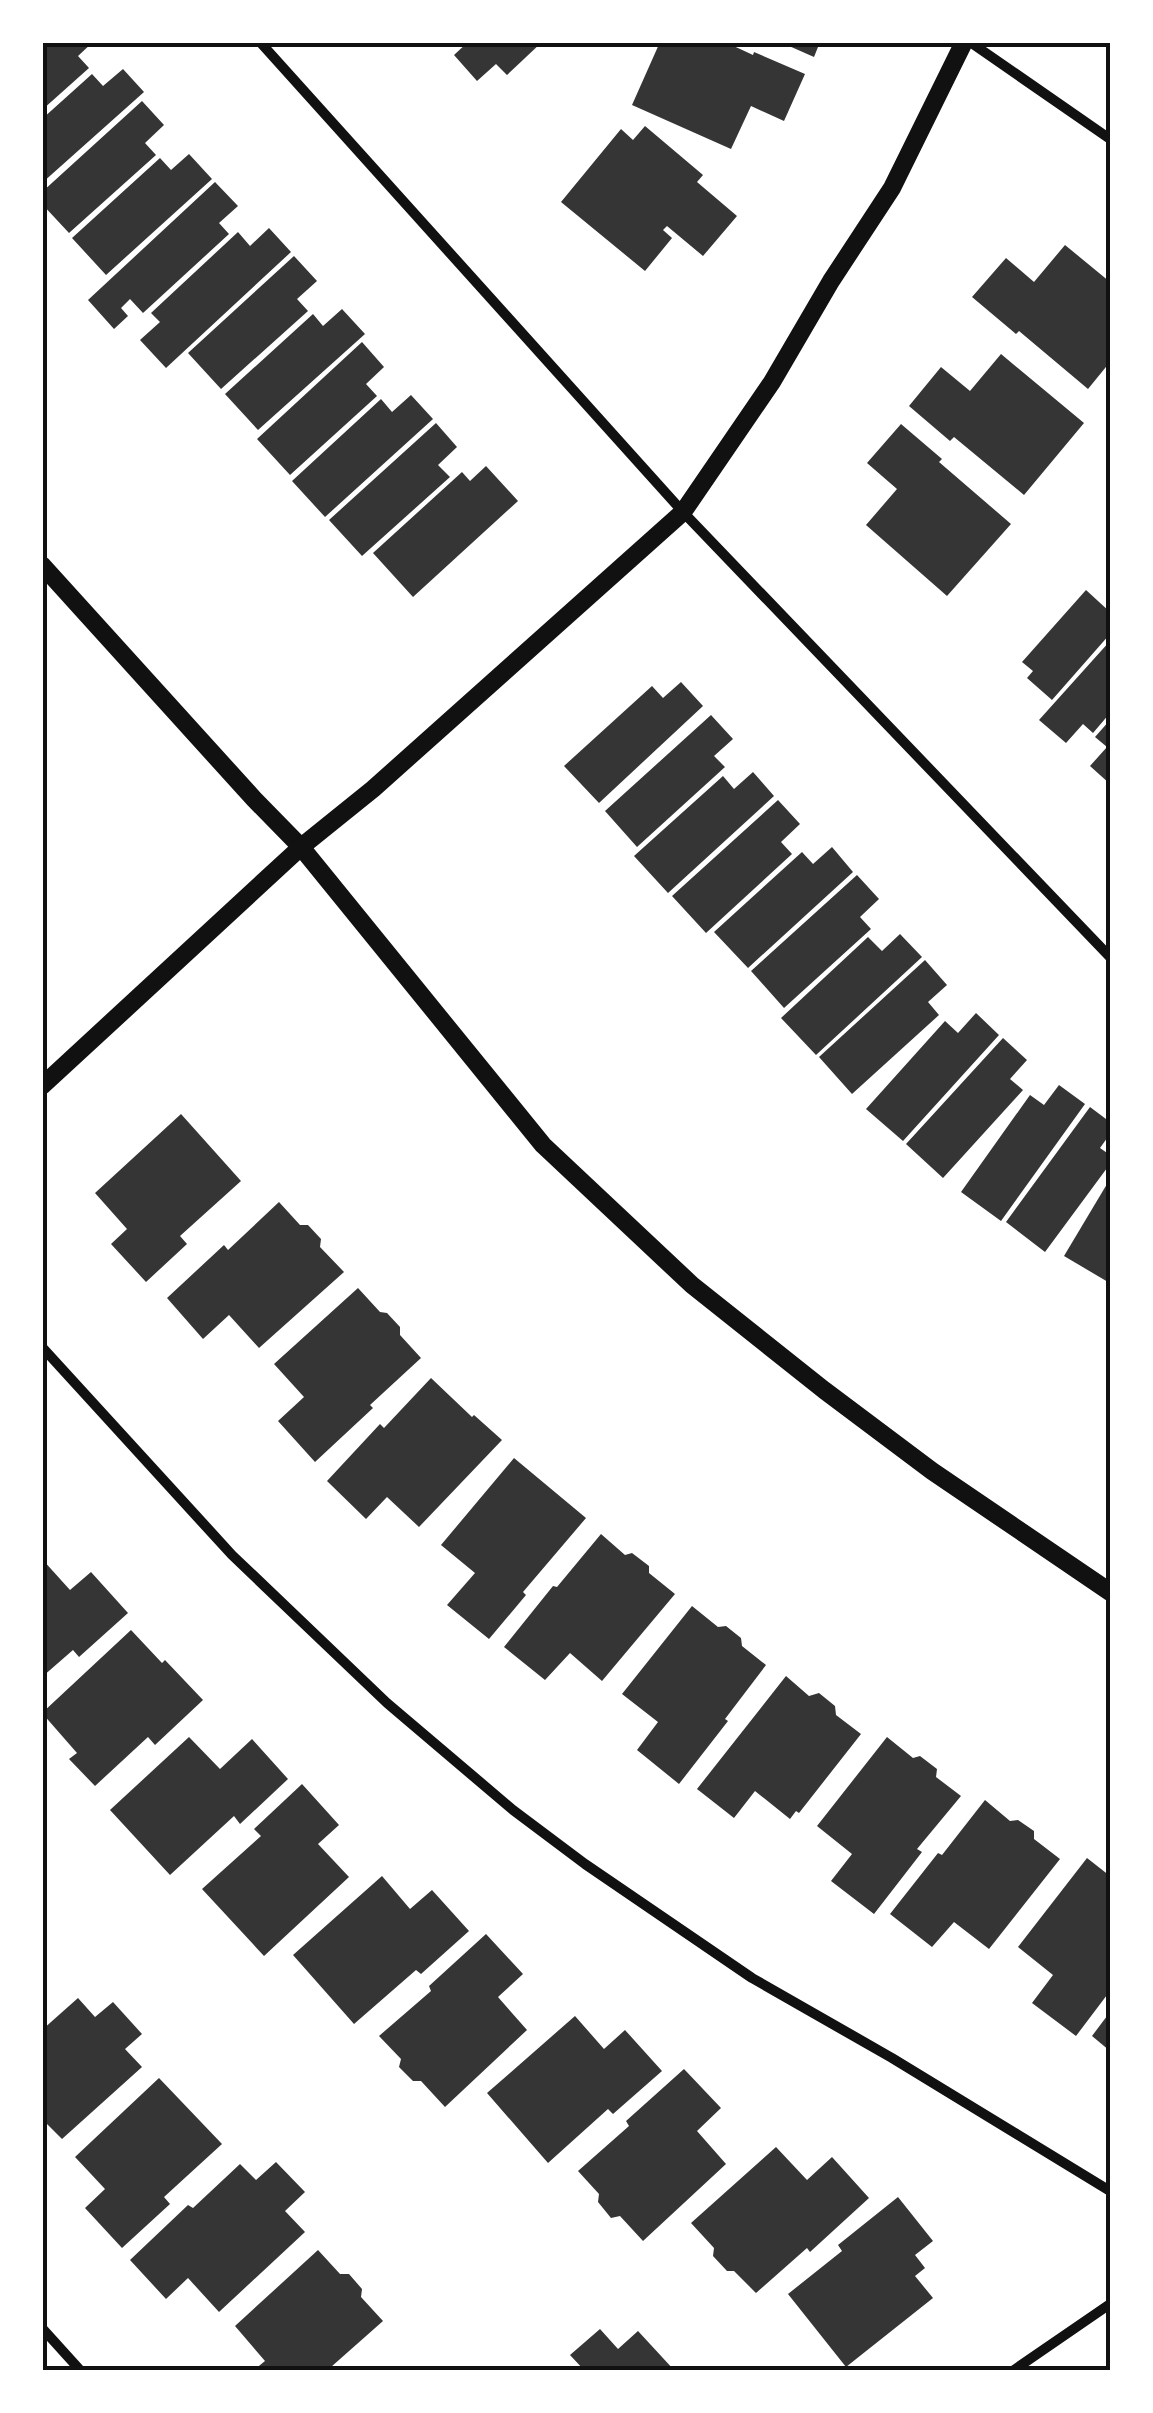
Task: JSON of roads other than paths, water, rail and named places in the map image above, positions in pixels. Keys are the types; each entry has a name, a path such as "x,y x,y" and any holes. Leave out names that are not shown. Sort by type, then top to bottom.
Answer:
{"street":[{"path":"260,42 683,512 1110,957"},
{"path":"42,1086 301,846 372,788 683,512 772,382 892,188 967,42 1110,138"},
{"path":"42,565 301,846 544,1145 692,1286 932,1471 1110,1592"},
{"path":"42,1347 258,1580 387,1703 513,1810 584,1864 752,1978 1110,2191"},
{"path":"1014,2370 1110,2304"},
{"path":"42,2328 80,2370"}]}
